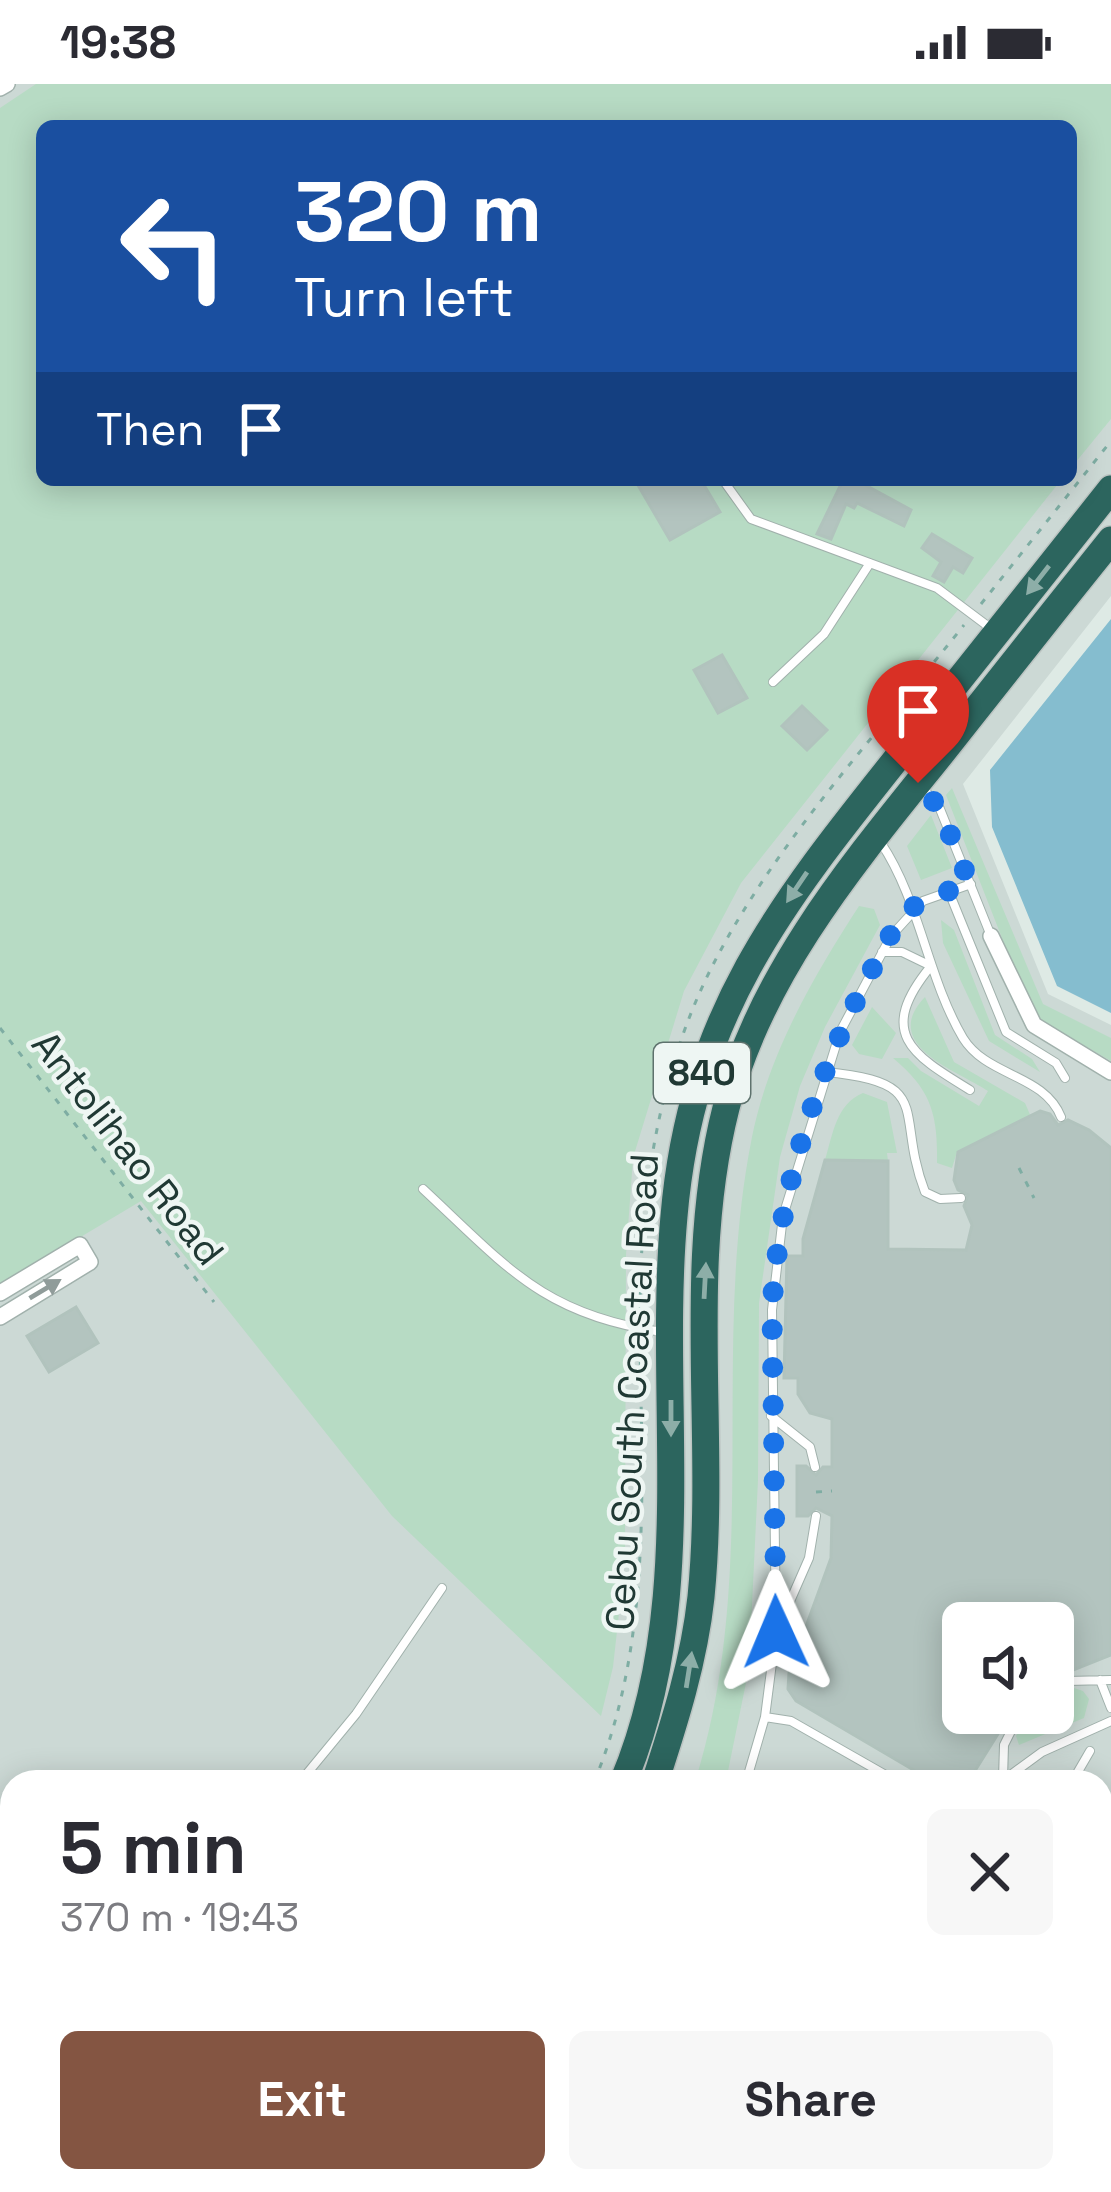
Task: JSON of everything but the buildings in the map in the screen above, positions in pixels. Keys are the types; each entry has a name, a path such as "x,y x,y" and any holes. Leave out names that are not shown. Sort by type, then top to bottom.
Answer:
{"highway":[{"name":"Cebu South Coastal Road","path":"626,1770 651,1684 668,1595 674,1215 684,1138 708,1055 740,976 802,877 1111,489"},
{"name":"Cebu South Coastal Road","path":"659,1770 685,1693 701,1597 703,1294 726,1106 771,993 829,898 1111,540"}],"street":[{"path":"991,936 1034,1025 1111,1072"},
{"path":"0,1293 80,1246 90,1262 0,1317"}],"lane":[{"path":"727,486 752,519 937,588 996,633"},
{"path":"773,682 824,634 870,563"},
{"path":"918,783 940,809 991,936"},
{"path":"877,836 931,966 975,1054 1048,1096 1060,1118"},
{"path":"750,1770 765,1717 776,1632 771,1416 774,1257 825,1072 840,1032 882,952 911,909 970,884"},
{"path":"949,892 1006,1032 1056,1063 1065,1078"},
{"path":"882,952 902,952 931,966"},
{"path":"931,966 907,1006 902,1030 914,1053 970,1090"},
{"path":"825,1072 877,1078 894,1086 907,1106 925,1192 940,1199 961,1198"},
{"path":"423,1189 496,1258 562,1307 603,1322 670,1334"},
{"path":"771,1416 810,1448 815,1467"},
{"path":"776,1632 809,1558 816,1516"},
{"path":"310,1770 356,1714 442,1588"},
{"path":"1074,1681 1106,1680 1111,1708"},
{"path":"765,1717 791,1720 877,1770"},
{"path":"1018,1770 1042,1753 1111,1720"},
{"path":"1003,1770 1002,1752 1011,1734"},
{"path":"1079,1770 1090,1751"}],"path":[{"name":"Antolihao Road","path":"0,1028 214,1302"},
{"path":"1019,1168 1034,1198"},
{"path":"816,1492 832,1491"}],"shaded area":[{"path":"0,84 1111,84 1111,596 963,784 1048,994 1111,1025 1111,1770 0,1770"}],"green space":[{"path":"36,84 1111,84 1111,419 1077,461 1077,120 36,120 36,486 1056,486 741,883 684,991 633,1158 626,1255 625,1559 613,1667 601,1716 392,1516 141,1201 0,1285 0,108"},
{"path":"952,788 1043,1004 1111,1038 1111,1061 1040,1020 1011,961 946,795"},
{"path":"931,815 952,868 921,880 907,846"},
{"path":"859,906 874,909 880,925 825,1027 800,1086 780,1157 759,1303 758,1480 749,1668 728,1770 698,1770 715,1702 726,1621 734,1298 752,1137 769,1075 825,960"},
{"path":"941,920 954,930 995,1035 1032,1059 1040,1072 989,1041 943,943"},
{"path":"925,997 954,1062 1025,1103 1031,1117 957,1152 952,1168 937,1163 929,1103 916,1080 893,1058 908,1058 979,1106 988,1091 942,1065 916,1042 913,1014"},
{"path":"872,1007 896,1033 882,1059 859,1054 852,1045"},
{"path":"863,1093 887,1102 897,1153 887,1153 888,1161 825,1160 841,1112"},
{"path":"1074,1688 1089,1699 1084,1718 1074,1722"},
{"path":"1017,1734 1045,1734 1019,1745"}],"water":[{"path":"1111,619 1111,1013 1057,986 992,827 990,770"}],"route":[{"path":"776,1632 772,1310 774,1257 792,1179 840,1032 899,922 923,901 970,884 940,809 918,783"}]}
